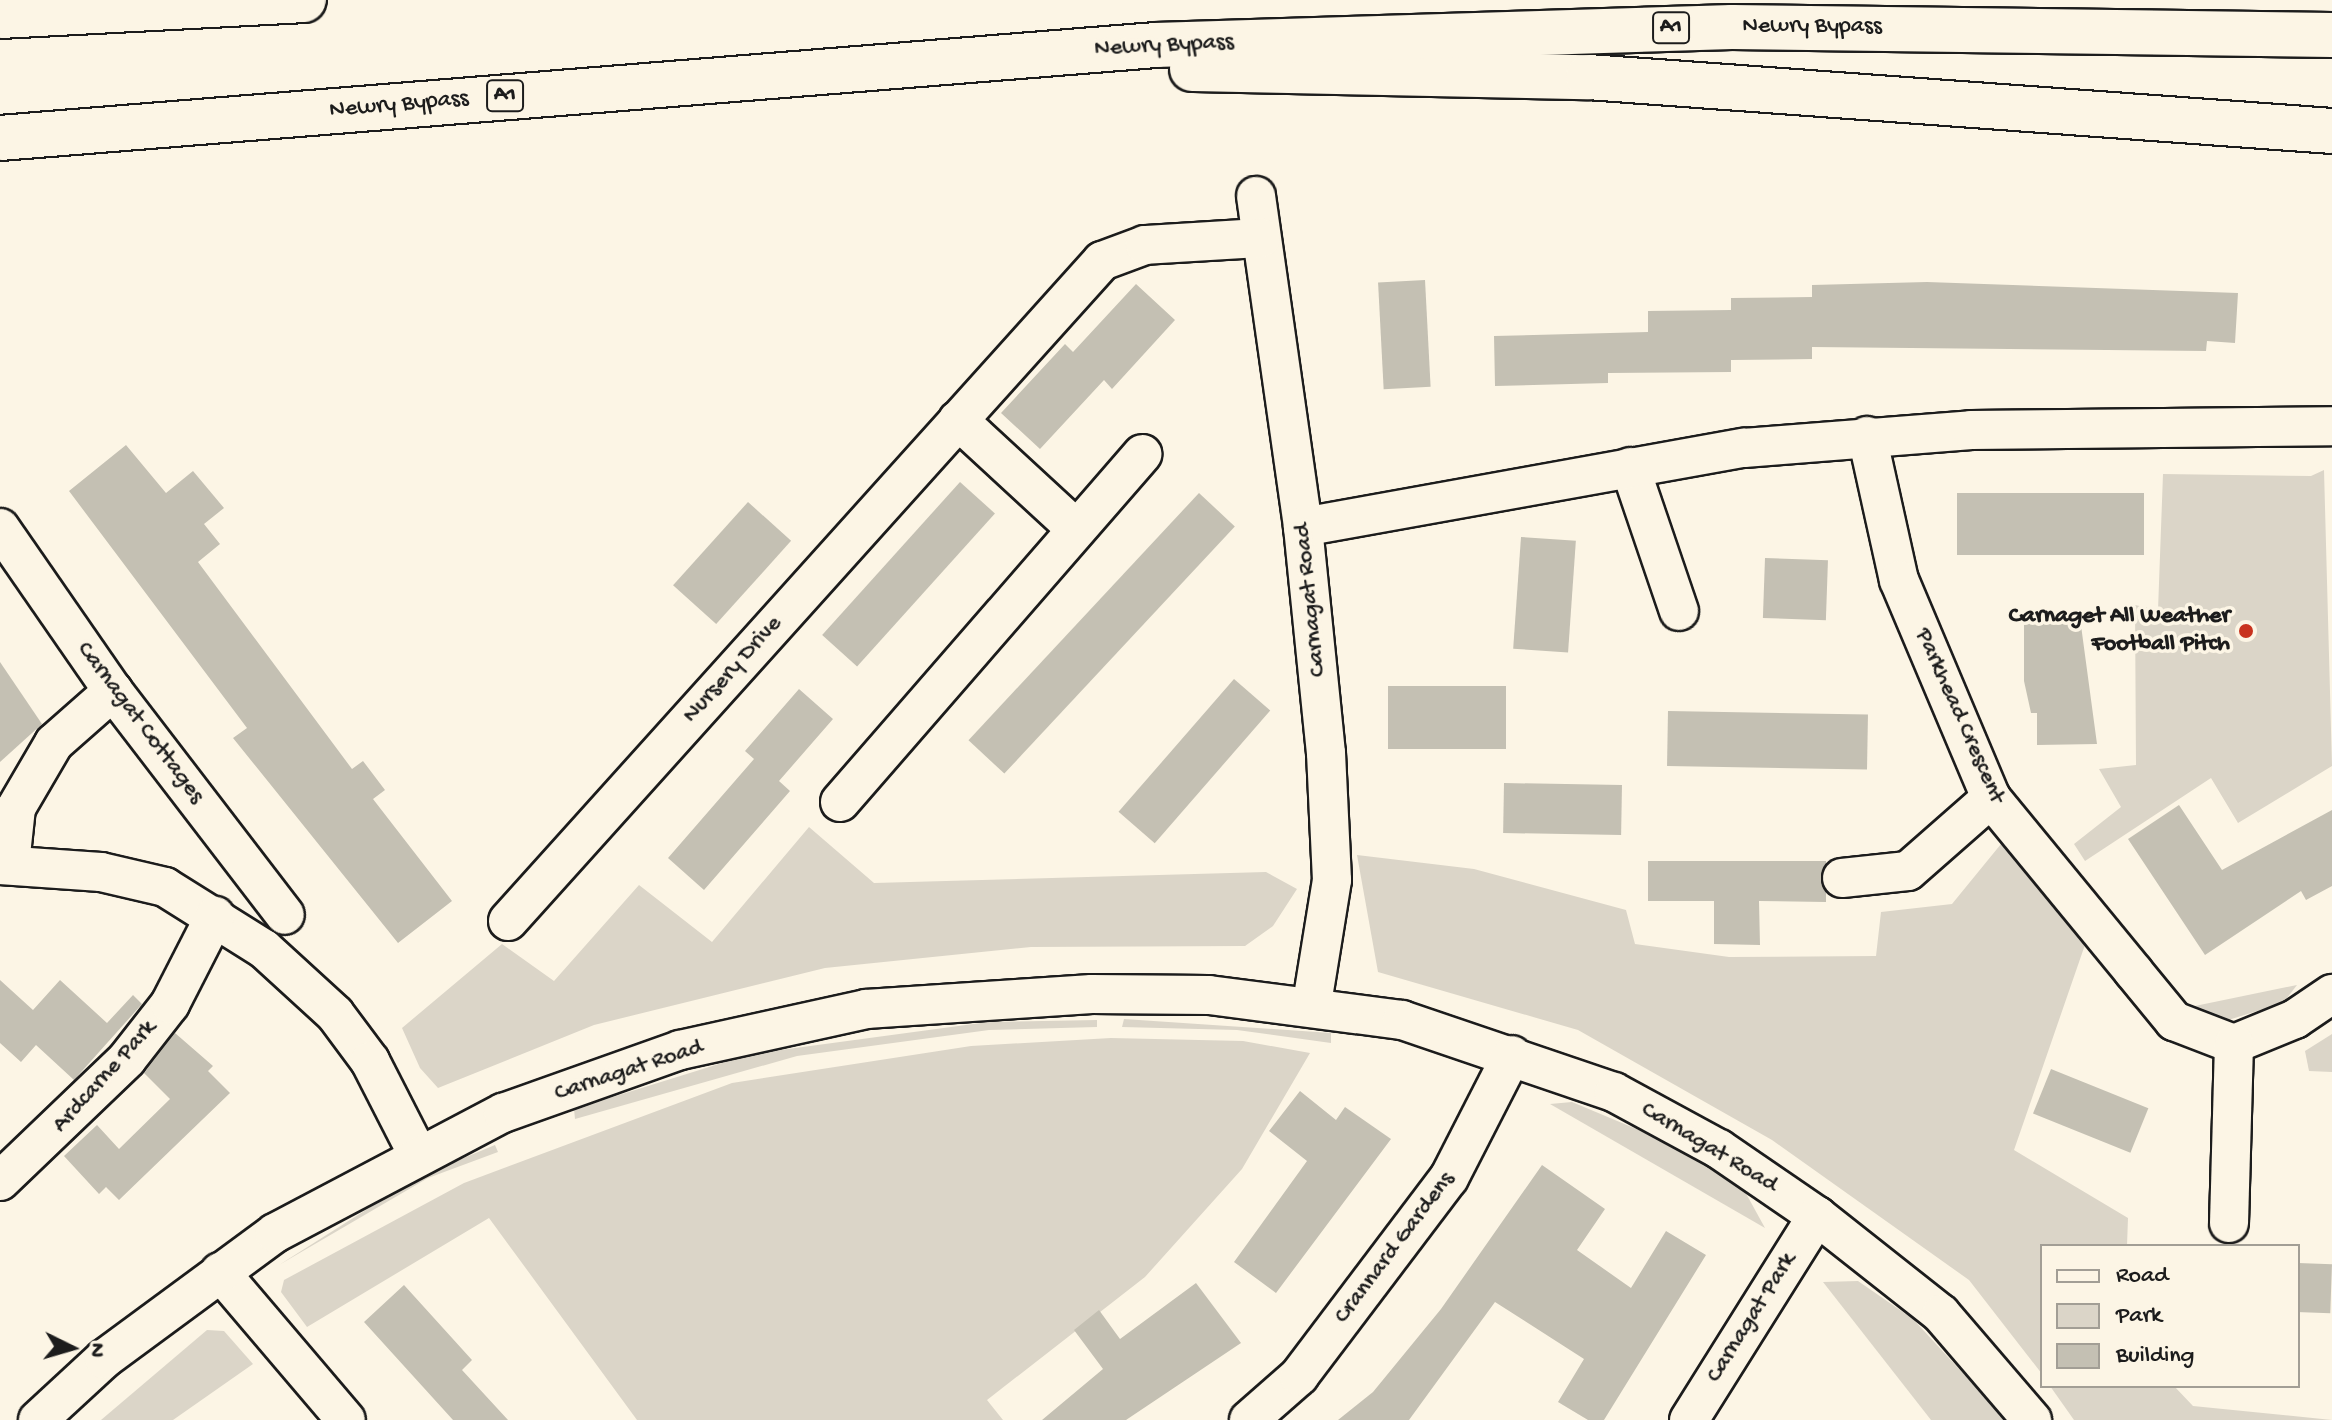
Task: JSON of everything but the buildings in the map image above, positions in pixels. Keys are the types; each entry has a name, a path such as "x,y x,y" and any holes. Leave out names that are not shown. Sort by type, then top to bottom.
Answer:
{"highway":[{"path":"0,16 304,0"},
{"name":"Newry Bypass","path":"0,138 1010,56 1732,27 2332,35"},
{"path":"1010,56 1223,72 1650,81 2019,114 2332,131"}],"street":[{"name":"Carnagat Road","path":"1256,196 1303,527 1332,880 1312,1004"},
{"name":"Nursery Drive","path":"508,921 1102,261 1145,245 1261,238"},
{"path":"958,420 1073,526"},
{"path":"1303,527 1630,467 1867,436 2332,426"},
{"name":"Parkhead Crescent","path":"1867,436 1899,580 1991,798 2174,1021 2234,1044"},
{"path":"840,802 1073,526 1143,454"},
{"path":"1630,467 1679,611"},
{"name":"Carnagat Cottages","path":"0,528 113,691 285,915"},
{"path":"113,691 54,743 16,808 5,864 101,872 165,887 215,916 335,1014 370,1061 417,1153"},
{"path":"1842,878 1908,871 1991,798"},
{"name":"Ardcarne Park","path":"0,1181 127,1059 170,1004 215,916"},
{"name":"Carnagat Road","path":"38,1420 104,1359 220,1272 417,1153 503,1113 680,1050 866,1009 1011,994 1209,995 1312,1004 1402,1020 1614,1092 1719,1149 1817,1216 1941,1314 2032,1420"},
{"path":"2229,1223 2234,1044 2295,1019 2332,994"},
{"name":"Crannard Gardens","path":"1249,1420 1299,1376 1449,1178 1512,1055"},
{"name":"Carnagat Park","path":"1689,1420 1817,1216"},
{"path":"220,1272 346,1420"}],"green space":[{"path":"2324,470 2332,766 2238,823 2211,778 2085,861 2074,844 2121,807 2099,769 2136,765 2135,605 2158,610 2163,474 2311,476"},
{"path":"809,827 874,883 1266,872 1297,889 1273,926 1245,946 1031,947 825,968 594,1025 438,1088 420,1068 402,1028 502,944 554,981 639,885 712,942"},
{"path":"2010,833 2087,939 2014,1150 2128,1218 2127,1244 2040,1244 2040,1371 1969,1280 1772,1140 1578,1030 1378,972 1357,855 1474,869 1626,910 1635,944 1729,957 1876,956 1881,912 1952,904"},
{"path":"2297,985 2283,1003 2225,1021 2190,1007"},
{"path":"1124,1019 1331,1033 1331,1043 1237,1030 1122,1027"},
{"path":"1097,1020 1097,1027 989,1030 797,1056 575,1119 574,1109 751,1054 988,1022"},
{"path":"2332,1034 2332,1072 2309,1071 2305,1051"},
{"path":"1111,1038 1243,1041 1310,1053 1242,1169 1145,1277 987,1400 1003,1420 637,1420 489,1218 307,1327 281,1292 284,1280 464,1183 732,1083 971,1046"},
{"path":"1572,1102 1665,1141 1743,1188 1765,1228 1550,1104"},
{"path":"495,1145 498,1152 428,1178 279,1265 418,1177"},
{"path":"1858,1281 1913,1319 2006,1420 1931,1420 1823,1282"},
{"path":"207,1330 224,1331 253,1364 173,1420 101,1420"},
{"path":"2051,1388 2176,1388 2193,1406 2332,1420 2074,1420"}],"place":[{"name":"Carnaget All Weather Football Pitch","path":"2246,631"}]}
